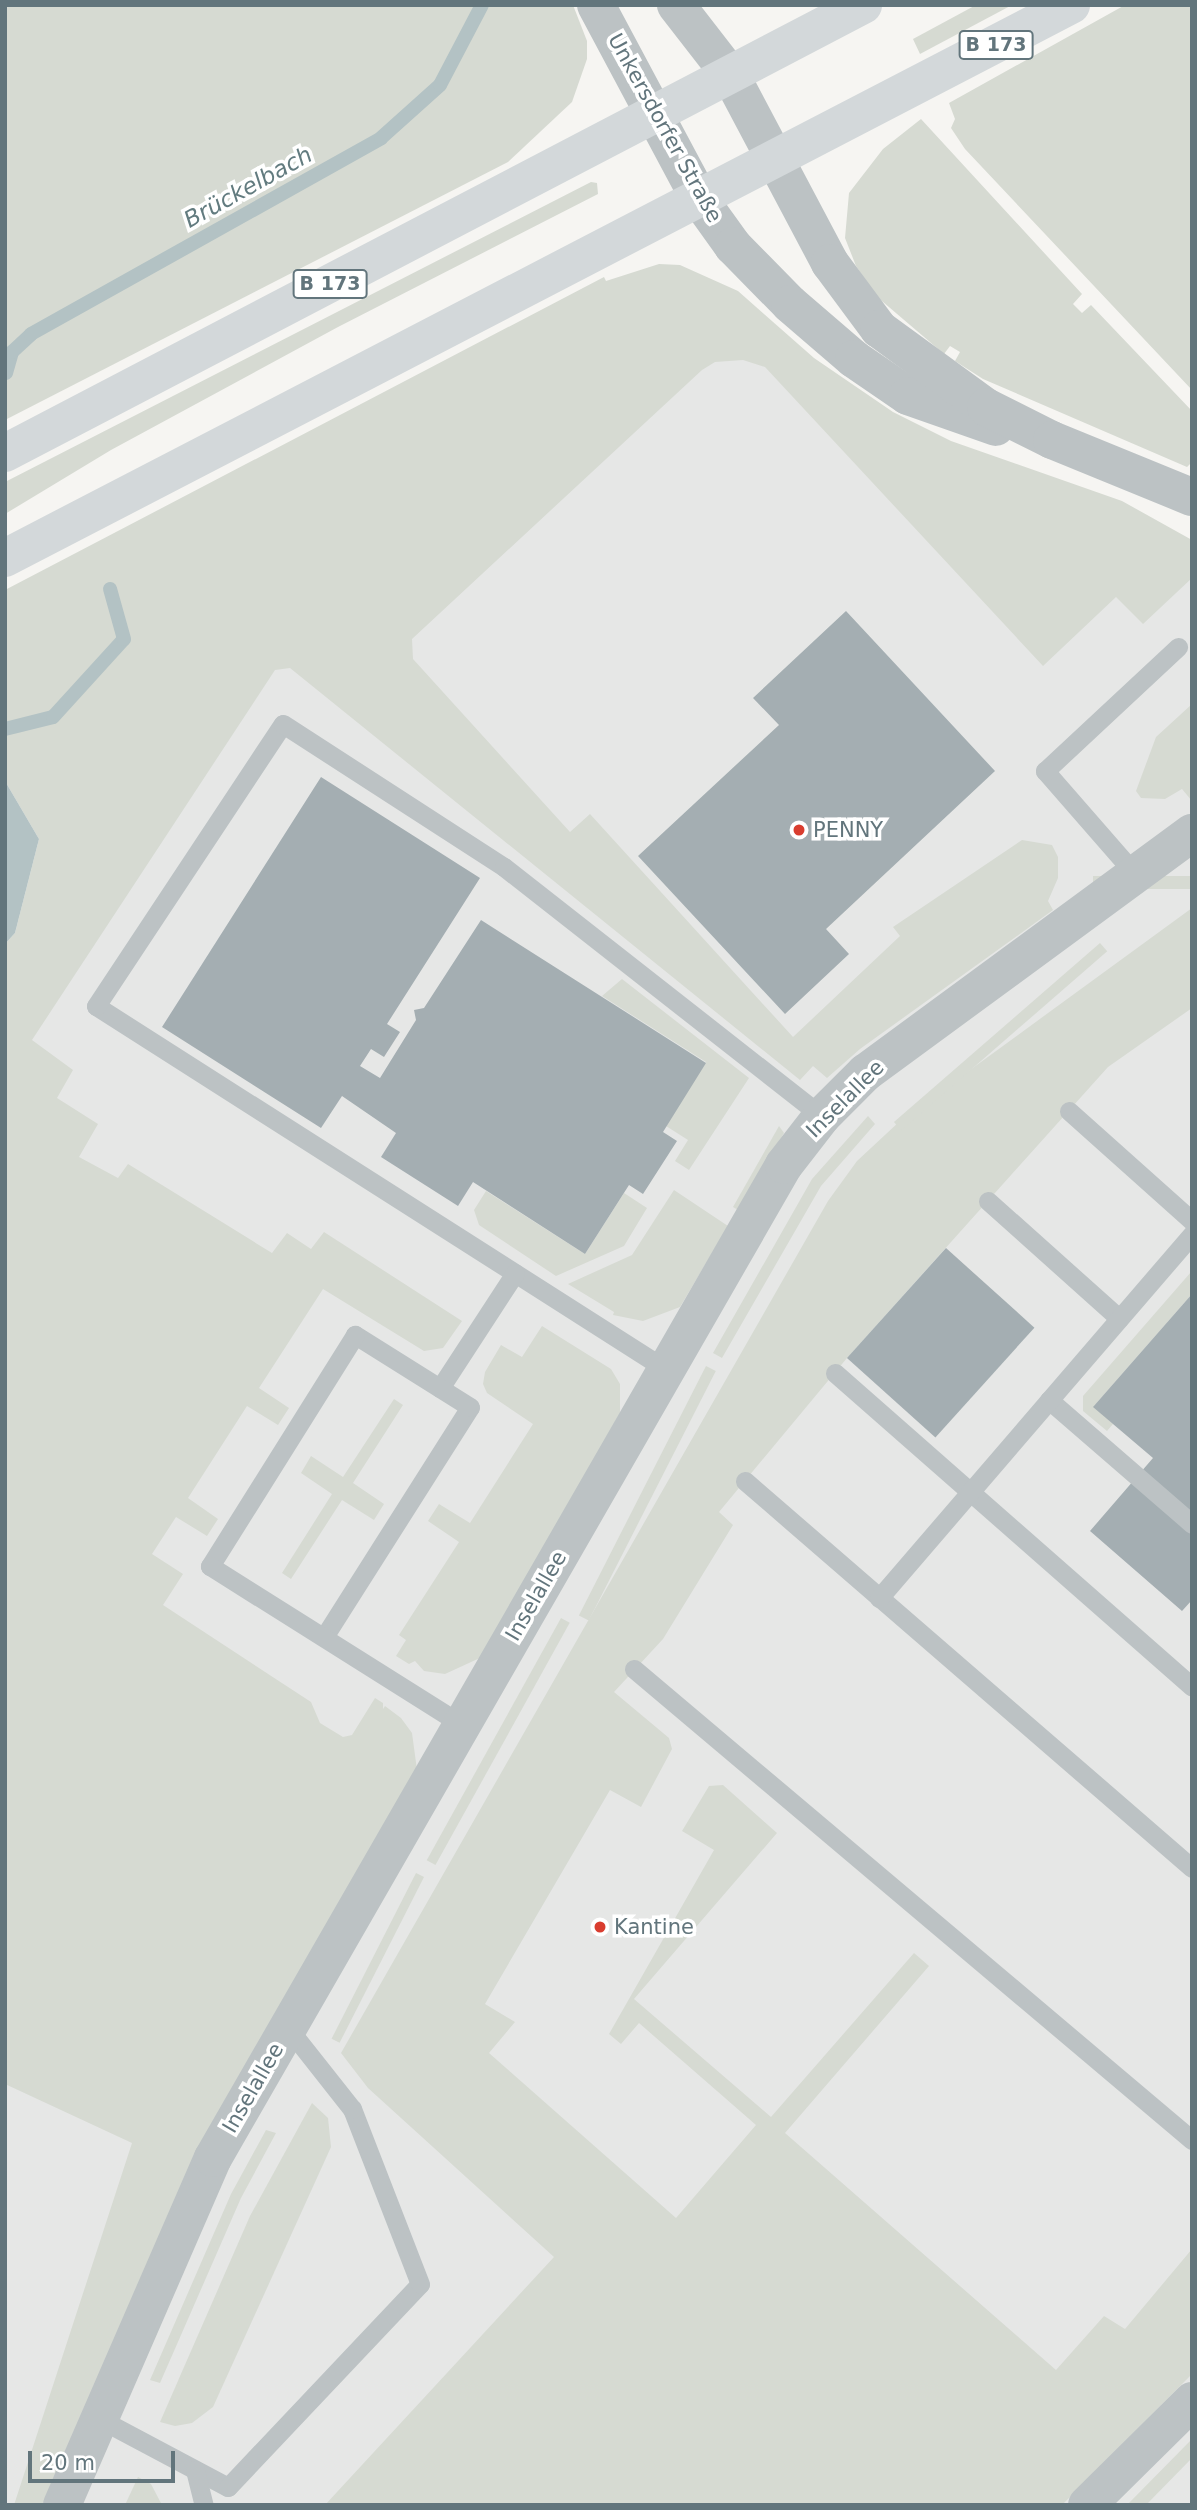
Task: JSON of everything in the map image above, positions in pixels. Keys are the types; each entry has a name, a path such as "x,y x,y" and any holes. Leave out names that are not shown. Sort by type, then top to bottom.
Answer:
{"main road":[{"name":"B 173","path":"5,453 863,5"},
{"name":"B 173","path":"5,558 1071,5"}],"street":[{"name":"Unkersdorfer Straße","path":"596,5 699,200 733,246 790,304 897,389 969,420 1052,440"},
{"name":"Unkersdorfer Straße","path":"677,5 730,76 830,263 879,329 986,407 1052,440 1192,497"},
{"name":"Inselallee","path":"62,2505 213,2158 784,1165 822,1116 865,1073 1192,832"},
{"path":"1087,2505 1192,2401"}],"lane":[{"path":"1135,874 1045,771 1178,648"},
{"path":"667,1370 96,1006 283,724 504,867 822,1116"},
{"path":"1069,1111 1192,1221"},
{"path":"988,1201 1119,1318"},
{"path":"878,1598 1192,1234"},
{"path":"440,1388 515,1273"},
{"path":"324,1637 470,1407 355,1335 210,1566 462,1725"},
{"path":"835,1373 1192,1687"},
{"path":"1049,1400 1192,1524"},
{"path":"745,1481 1192,1868"},
{"path":"634,1669 1192,2140"},
{"path":"98,2418 228,2487 419,2284 352,2109 288,2028"},
{"path":"195,2470 204,2505"}],"shaded area":[{"path":"5,5 573,5 587,41 587,59 572,102 508,162 5,420"},
{"path":"976,5 1012,5 920,54 913,39"},
{"path":"1125,5 1192,5 1192,390 965,149 951,128 955,119 949,103"},
{"path":"921,119 1082,294 1073,304 1082,313 1091,305 1192,411 1192,462 1187,467 983,379 955,361 960,352 950,346 944,354 876,296 856,266 845,238 849,193 883,149"},
{"path":"591,182 597,183 598,194 338,327 111,450 5,514 5,482"},
{"path":"659,264 680,265 738,291 814,358 893,412 951,441 1122,501 1192,540 1192,578 1143,624 1116,597 1043,666 765,367 743,360 715,362 702,370 412,639 413,659 570,832 590,814 793,1037 900,936 893,927 1022,840 1052,845 1058,857 1058,878 1048,901 1053,910 860,1049 827,1078 813,1066 800,1080 290,668 275,670 32,1040 73,1070 57,1098 98,1124 79,1157 118,1178 128,1164 272,1253 287,1233 311,1249 324,1232 462,1321 443,1348 424,1351 323,1289 259,1388 289,1408 278,1425 247,1406 188,1498 218,1519 207,1536 176,1517 152,1554 183,1574 163,1605 311,1702 320,1723 343,1737 352,1735 375,1698 383,1703 383,1709 385,1706 401,1718 412,1733 417,1770 166,2220 43,2505 14,2505 132,2143 5,2084 5,944 15,933 39,839 5,781 5,590 604,277 606,281"},
{"path":"630,296 1192,552 1192,2505 5,2505 5,1036 133,774"},
{"path":"1192,704 1192,801 1182,789 1165,799 1141,798 1136,791 1156,737"},
{"path":"5,781 39,839 15,933 5,944"},
{"path":"1093,876 1192,876 1192,889 1093,889"},
{"path":"1192,908 1192,1008 1108,1067 847,1358 719,1512 733,1525 663,1639 614,1692 669,1738 672,1749 641,1807 610,1790 485,2004 515,2022 489,2053 676,2218 756,2125 639,2023 621,2044 609,2034 714,1850 682,1831 709,1786 723,1785 777,1833 634,1999 771,2117 914,1953 929,1966 785,2133 1056,2370 1104,2316 1125,2329 1192,2249 1192,2374 1062,2505 325,2505 554,2257 368,2088 341,2053 828,1201 857,1161 900,1121"},
{"path":"1100,943 1107,951 901,1130 894,1122"},
{"path":"622,979 749,1078 689,1170 675,1161 688,1140 666,1126 706,1062 602,996"},
{"path":"868,1116 875,1124 821,1186 722,1358 713,1353 812,1179"},
{"path":"779,1126 784,1133 738,1210 733,1207"},
{"path":"674,1190 728,1226 680,1307 643,1321 613,1315 614,1312 568,1284 632,1255"},
{"path":"486,1191 585,1254 624,1193 647,1208 624,1246 556,1276 479,1225 474,1210"},
{"path":"1191,1272 1192,1294 1094,1406 1113,1424 1107,1431 1083,1411 1083,1396"},
{"path":"542,1326 611,1369 620,1384 620,1413 482,1657 445,1674 424,1671 415,1661 409,1664 396,1656 406,1640 399,1635 459,1542 428,1521 439,1504 470,1523 533,1424 487,1393 483,1384 485,1372 501,1345 522,1357"},
{"path":"706,1366 716,1371 589,1620 579,1615"},
{"path":"394,1399 403,1405 353,1483 384,1504 374,1520 342,1500 291,1579 282,1573 332,1494 301,1473 311,1456 343,1477"},
{"path":"561,1618 570,1623 435,1865 427,1860"},
{"path":"416,1873 424,1877 340,2043 332,2039"},
{"path":"312,2103 328,2118 331,2147 213,2407 192,2423 175,2426 160,2422 250,2216"},
{"path":"266,2130 276,2133 241,2198 160,2383 150,2380 231,2194"},
{"path":"1192,2439 1192,2458 1146,2505 1127,2505"},
{"path":"138,2477 151,2484 162,2505 125,2505"}],"building":[{"name":"PENNY","path":"846,611 995,771 826,929 849,954 785,1014 638,856 779,725 753,698"},
{"path":"321,777 480,878 387,1024 400,1032 384,1057 371,1049 360,1066 380,1078 416,1020 414,1010 424,1008 481,920 706,1063 663,1132 677,1141 643,1194 629,1185 585,1254 473,1182 458,1206 381,1157 396,1133 342,1096 321,1128 162,1027"},
{"path":"946,1248 1034,1328 935,1438 847,1358"},
{"path":"1192,1294 1192,1600 1182,1611 1090,1531 1153,1458 1093,1407"}],"waterway":[{"name":"Brückelbach","path":"6,373 12,352 31,334 381,138 440,85 482,5"},
{"name":"Brückelbach","path":"5,729 53,717 124,639 110,589"}],"place":[{"name":"PENNY","path":"799,830"},
{"name":"Kantine","path":"600,1927"}]}
